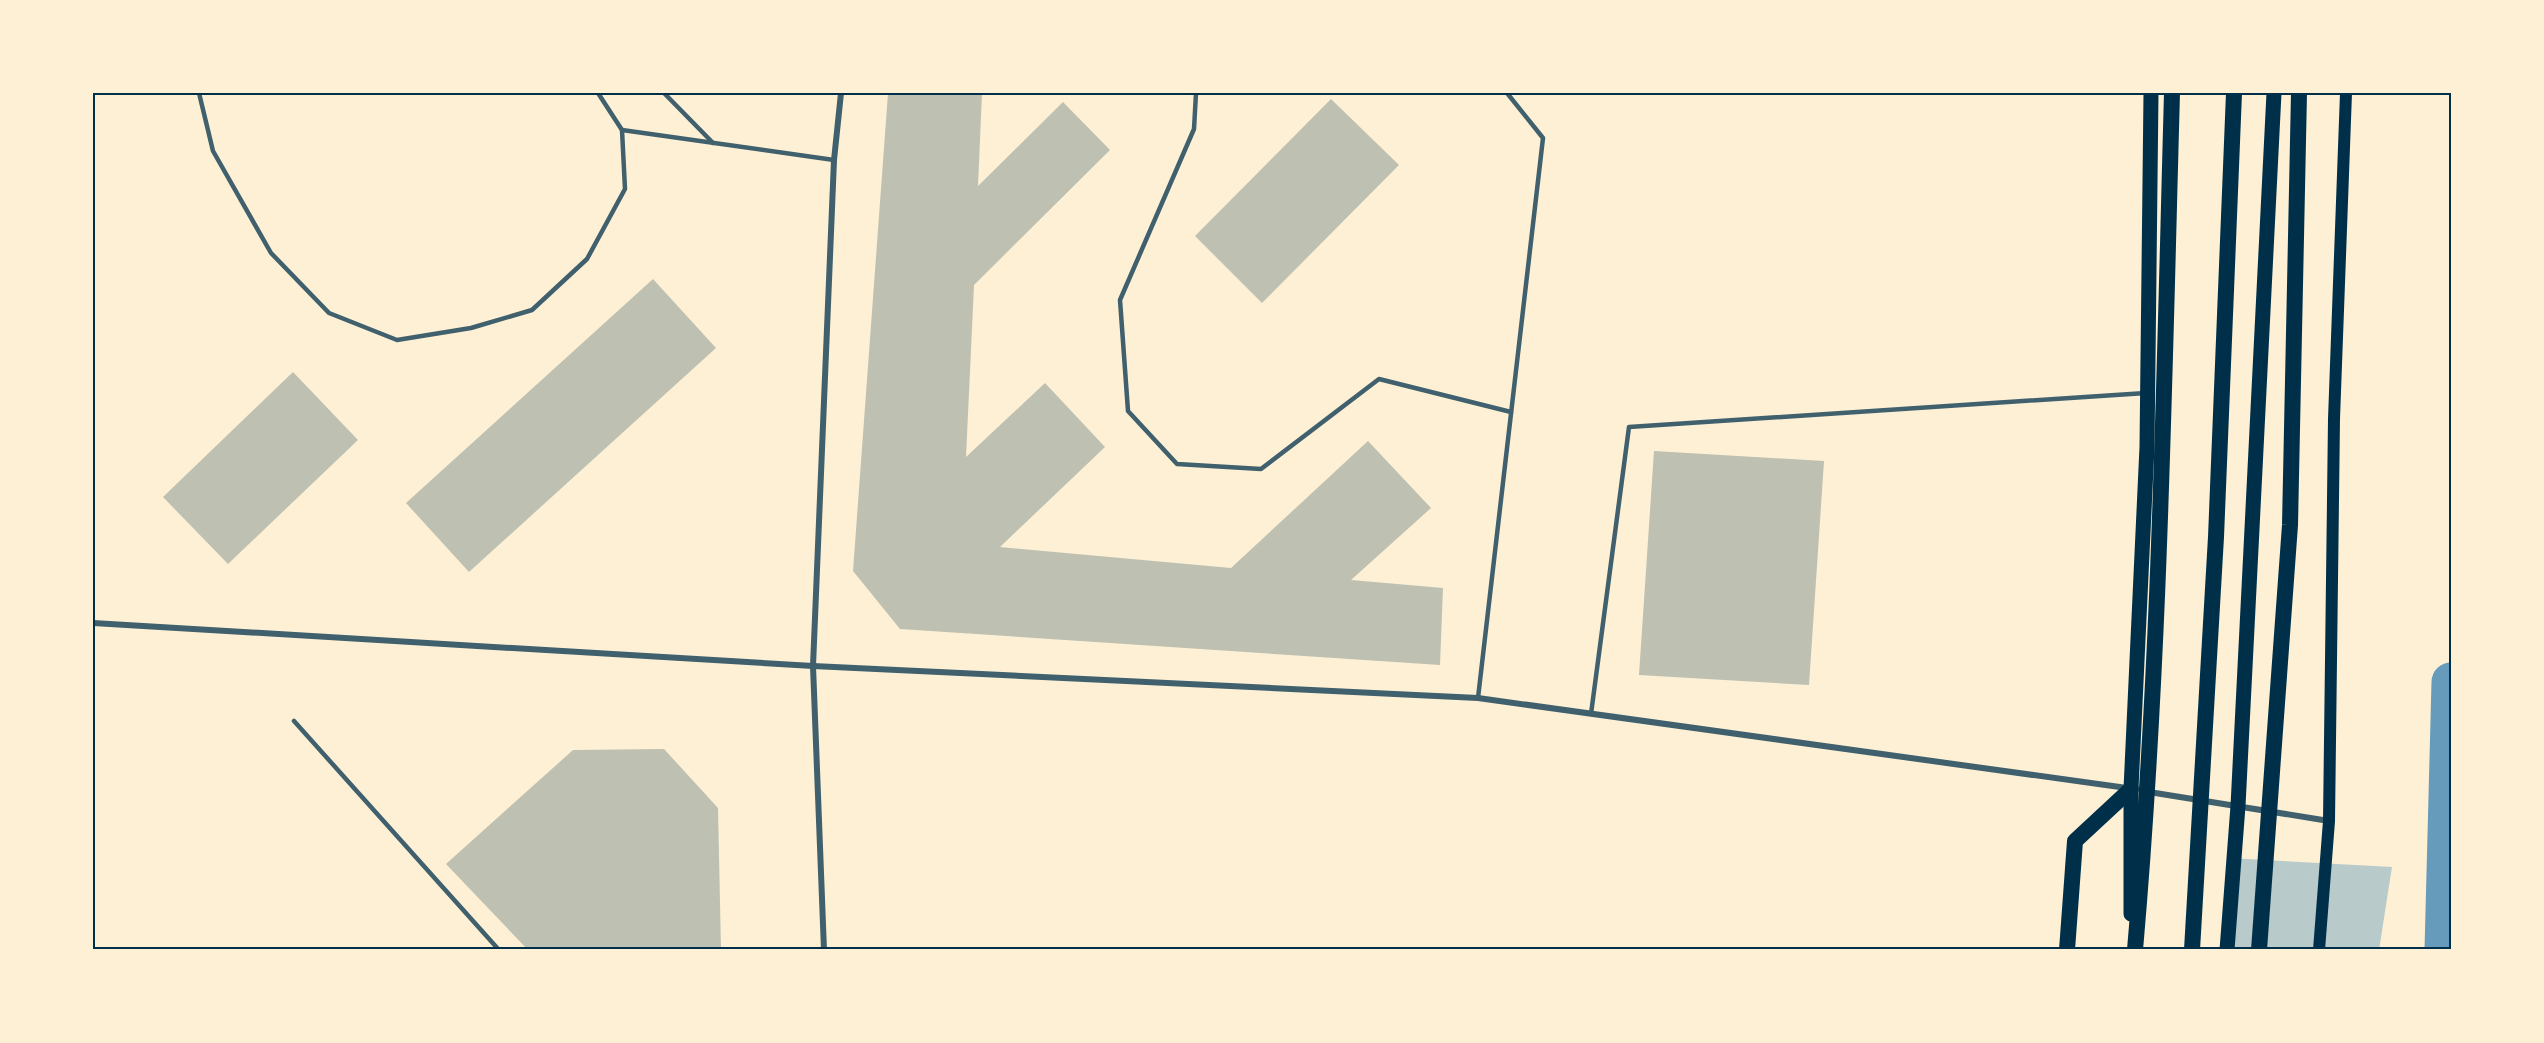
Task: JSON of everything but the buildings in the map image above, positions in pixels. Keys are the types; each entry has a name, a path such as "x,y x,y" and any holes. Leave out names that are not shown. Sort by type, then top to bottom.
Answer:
{"highway":[{"path":"2133,950 2147,815 2160,536 2172,93"},
{"path":"2193,950 2216,537 2234,93"},
{"path":"2259,950 2290,525 2300,93"},
{"path":"2067,950 2075,841 2131,789"}],"main road":[{"path":"2133,950 2131,789 2148,393 2151,93"},
{"path":"2227,950 2238,806 2274,93"},
{"path":"2319,950 2329,821 2334,419 2346,93"}],"street":[{"path":"824,950 813,666 834,160 841,93"},
{"path":"93,623 813,666 1478,698 2131,789 2329,821"}],"lane":[{"path":"199,93 213,151 271,253 329,313 397,340 471,328 532,310 587,259 625,189 622,130 598,93"},
{"path":"664,93 712,142"},
{"path":"1196,93 1194,129 1120,300 1128,411 1177,464 1261,469 1379,379 1511,412"},
{"path":"1478,698 1543,138 1507,93"},
{"path":"622,130 834,160"},
{"path":"1591,714 1629,427 2148,393"},
{"path":"294,721 499,950"}],"shaded area":[{"path":"2229,858 2392,867 2379,950 2222,950"}],"waterway":[{"path":"2444,950 2451,682"}]}
